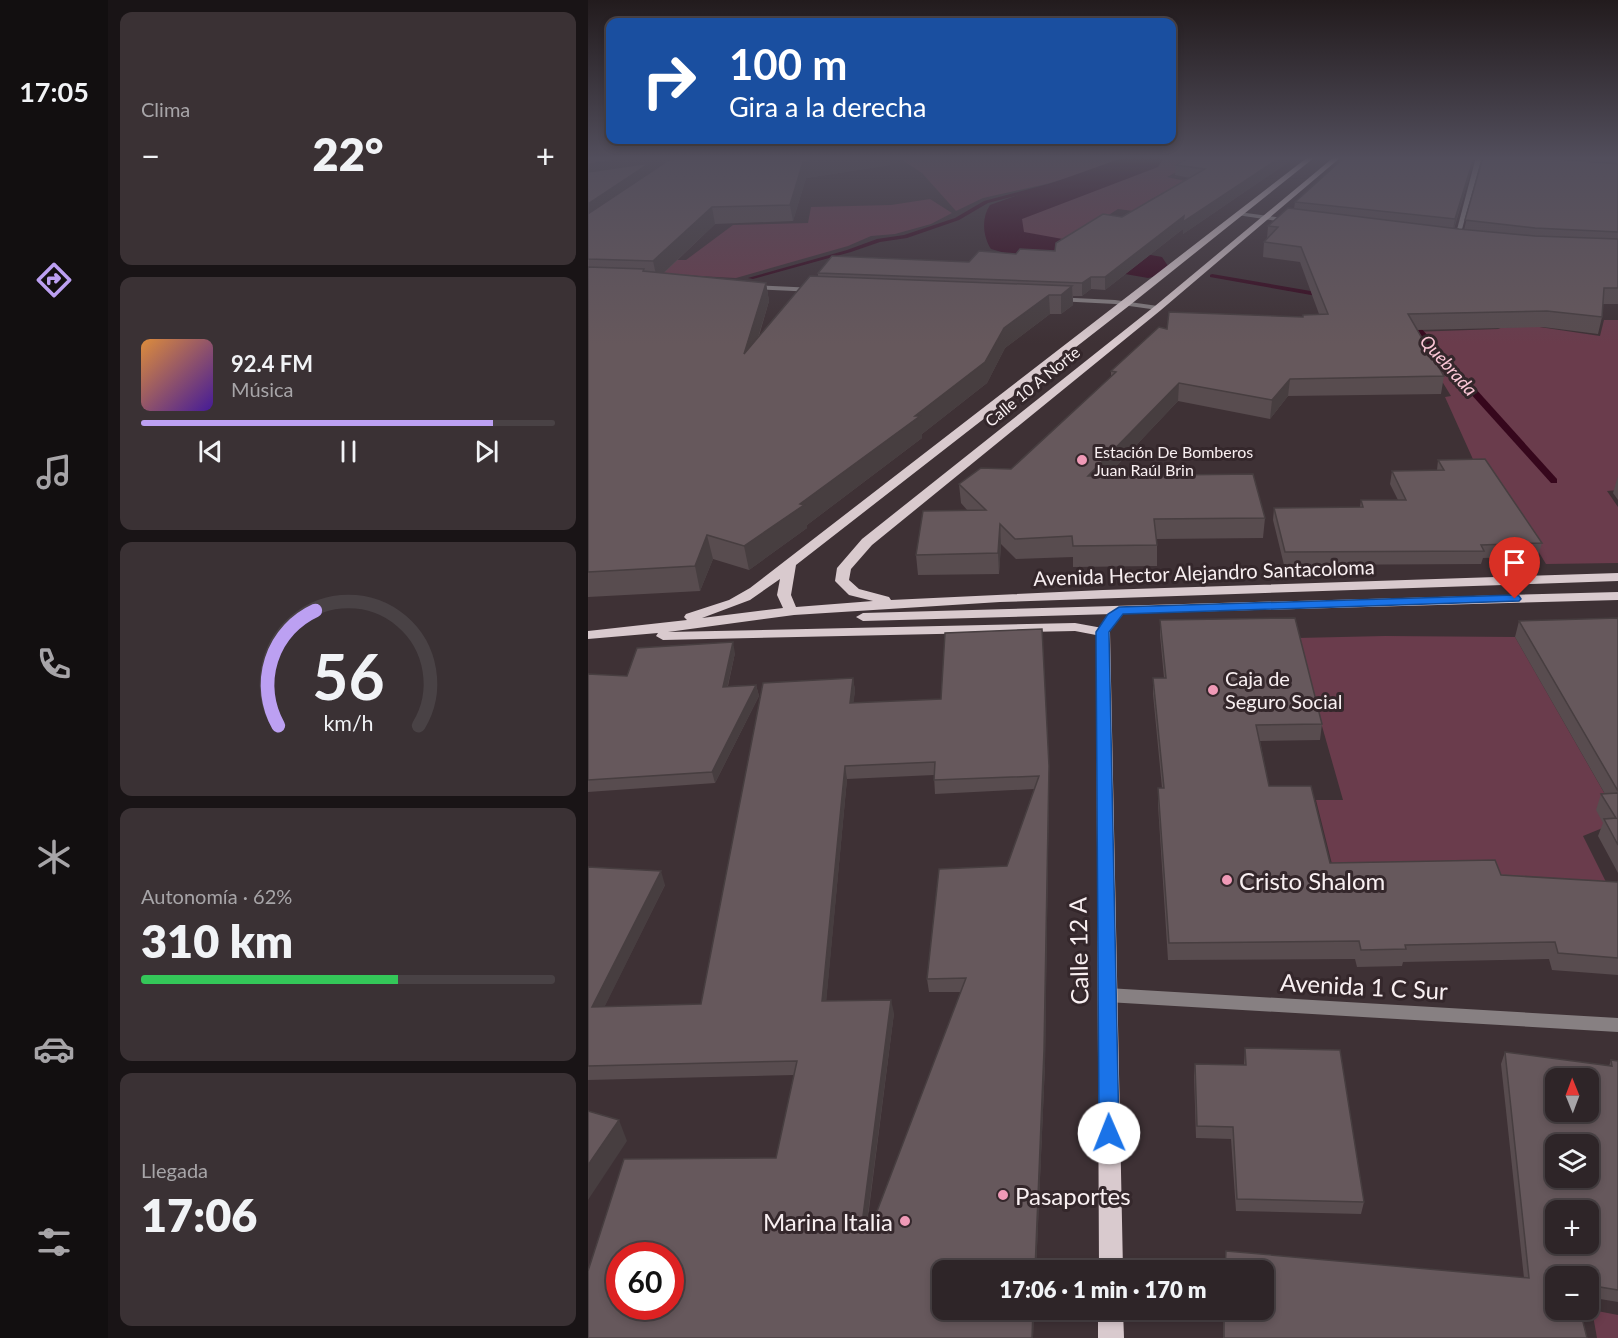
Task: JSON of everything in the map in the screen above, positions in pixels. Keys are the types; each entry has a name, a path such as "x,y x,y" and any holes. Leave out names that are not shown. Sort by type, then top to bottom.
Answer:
{"main road":[{"name":"Calle 10 A Norte","path":"944,602 890,600 862,596 847,588 842,581 842,574 850,559 867,542 1127,303 1232,219"},
{"name":"Calle 10 A Norte","path":"627,633 734,604 752,595 790,563 1158,308 1263,219"},
{"path":"790,563 784,595 791,611"},
{"name":"Avenida Hector Alejandro Santacoloma","path":"627,633 791,611 944,602 1618,577"},
{"name":"Avenida Hector Alejandro Santacoloma","path":"791,611 810,616 839,617 1618,596"},
{"path":"588,635 627,633 679,637 1075,627 1103,632 1119,610"},
{"name":"Calle 12 A","path":"1103,632 1111,1260"},
{"path":"1111,1320 1111,1338"}],"street":[{"path":"1280,219 1296,221"},
{"path":"1456,240 1462,219"},
{"path":"1445,238 1467,241"},
{"path":"741,287 823,290"},
{"path":"1045,299 1127,303 1158,308"},
{"name":"Avenida 1 C Sur","path":"1107,995 1618,1025"}],"shaded area":[{"path":"809,219 940,219 895,234 871,236 848,246 736,278 643,273 661,260 686,260 733,225 808,223"},
{"path":"1016,219 1102,219 1062,245 1018,237"},
{"path":"1604,320 1618,320 1618,490 1607,491 1618,507 1618,563 1546,564 1487,466 1476,466 1445,397 1451,396 1412,332 1498,329 1513,323 1600,336"},
{"path":"1515,637 1614,810 1605,827 1583,836 1608,886 1334,872 1316,800 1343,800 1297,638"},
{"path":"1599,1311 1618,1315 1618,1338 1597,1338 1594,1320 1599,1320"}],"building":[{"path":"588,219 698,219 653,261 588,259"},
{"path":"1094,219 1180,219 1105,277 1091,277 1082,283 818,273 832,256 969,262 979,251 1016,254 1020,249 1055,251 1056,243"},
{"path":"1275,219 1381,219 1535,236 1618,239 1618,288 1604,288 1602,317 1547,311 1408,314 1444,376 1290,379 1272,400 1179,383 1088,476 1253,474 1265,518 1154,519 1157,545 1073,546 1072,536 1015,539 1000,524 998,553 916,555 923,511 986,510 959,484 981,468 1011,469 1116,372 1111,371 1159,327 1167,329 1169,312 1303,317 1303,315 1328,314 1301,247 1264,242 1278,227 1268,226"},
{"path":"1618,219 1618,232 1535,228 1465,220"},
{"path":"588,267 644,269 643,271 766,283 744,354 810,276 1072,286 1061,295 1049,295 1004,328 985,362 915,416 920,416 800,504 804,505 744,546 707,535 695,566 588,572"},
{"path":"1485,459 1542,543 1481,545 1484,551 1285,552 1274,508 1363,507 1361,500 1406,500 1392,471 1444,470 1438,460"},
{"path":"1295,618 1322,724 1256,725 1269,786 1311,786 1330,863 1495,860 1501,875 1618,882 1618,958 1558,953 1555,942 1405,945 1406,949 1361,950 1359,941 1169,943 1158,788 1164,788 1153,678 1166,678 1160,620"},
{"path":"1618,618 1618,791 1519,621"},
{"path":"1042,629 1049,766 1044,1050 1035,1260 932,1260 932,1320 1033,1320 1032,1338 588,1338 588,1271 624,1159 776,1158 797,1061 588,1066 588,867 661,871 592,1007 701,1004 763,683 853,678 850,703 941,699 945,633","holes":["935,762 934,780 1039,776 1007,866 939,869 927,979 966,978 874,1219 863,1216 891,1000 822,1001 845,766"]},
{"path":"733,642 723,687 756,685 712,772 588,780 588,674 627,676 637,648"},
{"path":"1618,793 1618,845 1604,819 1616,818 1601,794"},
{"path":"1245,1048 1340,1050 1364,1202 1237,1199 1233,1127 1197,1126 1195,1064 1246,1065"},
{"path":"1505,1052 1612,1066 1611,1060 1618,1061 1618,1290 1599,1287 1599,1266 1545,1266 1545,1320 1582,1320 1587,1338 1224,1338 1224,1320 1274,1320 1274,1260 1226,1260 1226,1251 1529,1278"},
{"path":"588,1111 619,1120 588,1165"}],"waterway":[{"path":"751,278 849,251 879,240 905,237 956,219"},
{"path":"1003,219 1005,241 1148,266"},
{"name":"Quebrada","path":"1212,276 1328,296"},
{"name":"Quebrada","path":"1408,319 1554,481"}],"place":[{"name":"Estación De Bomberos Juan Raúl Brin","path":"1082,460"},
{"name":"Caja de Seguro Social","path":"1213,690"},
{"name":"Cristo Shalom","path":"1227,880"},
{"name":"Pasaportes","path":"1003,1195"},
{"name":"Marina Italia","path":"905,1221"}],"route":[{"path":"1109,1133 1103,632 1107,624 1119,610 1515,599"}]}
